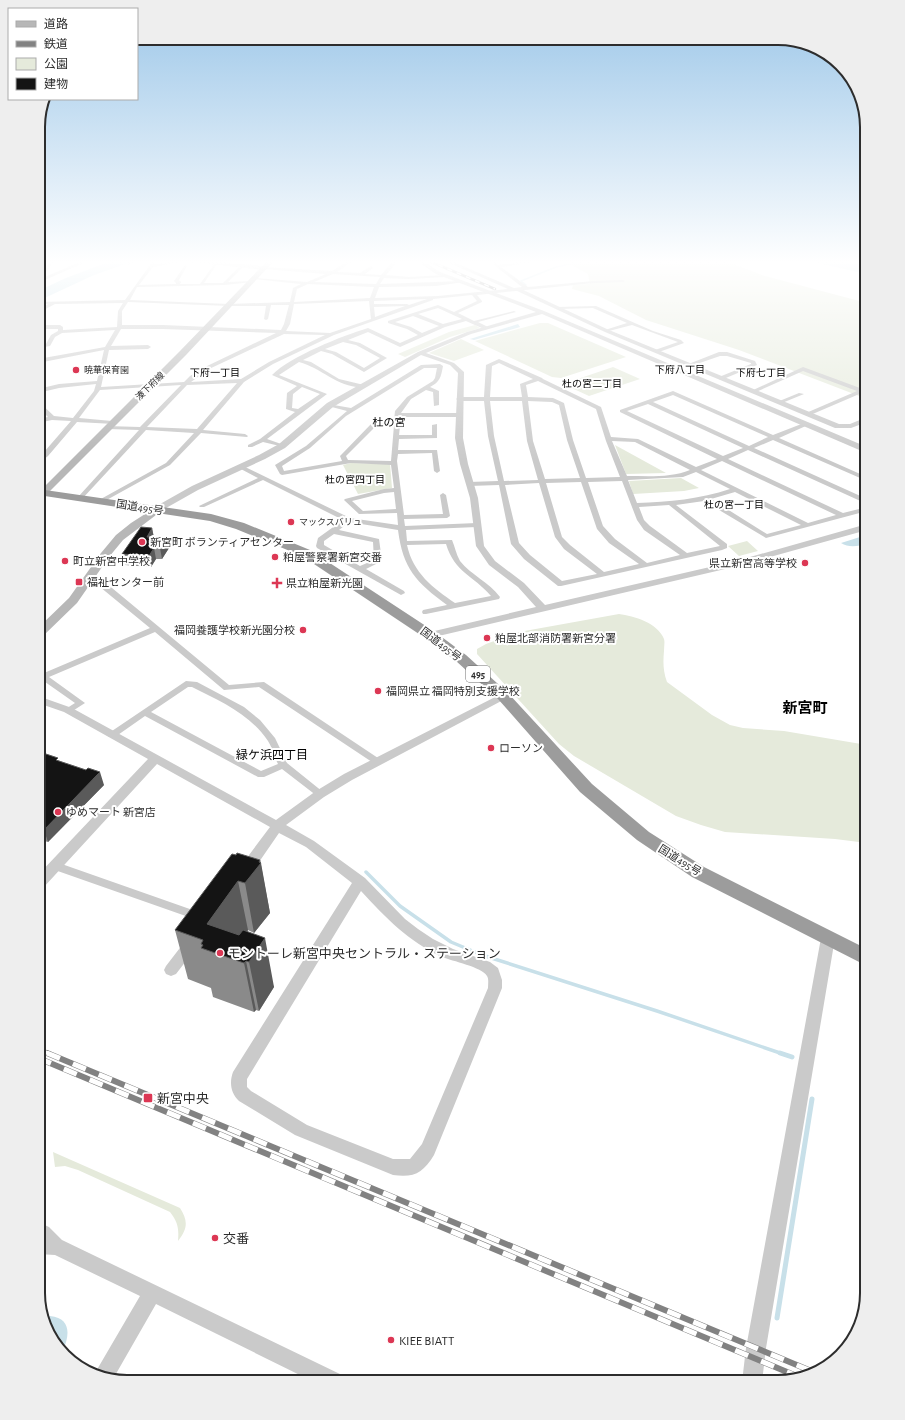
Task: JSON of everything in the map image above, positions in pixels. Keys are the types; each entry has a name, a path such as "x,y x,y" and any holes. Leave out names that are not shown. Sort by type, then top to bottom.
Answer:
{"highway":[{"name":"国道495号","path":"45,493 225,522 292,547 324,564 430,635 461,658 503,696 586,788 643,836 698,872 860,954"}],"main road":[{"name":"湊下府線","path":"45,488 207,328"},
{"path":"45,628 65,610 89,580 102,558 116,541 156,510"}],"street":[{"path":"60,327 61,332"},
{"path":"45,345 48,345 53,336 61,332 116,327"},
{"path":"45,455 75,420 97,390 107,348 119,327"},
{"path":"142,327 207,328 332,334"},
{"path":"80,498 184,384 206,368 283,332 285,327"},
{"path":"101,501 168,464 242,381 271,363 287,357 332,334 352,327"},
{"path":"407,327 422,335"},
{"path":"250,446 262,440 282,426 298,411 324,394 276,375 284,368 342,340 368,330 400,345 440,327"},
{"path":"578,327 860,447"},
{"path":"599,327 808,414 844,427 860,422"},
{"path":"607,331 620,327"},
{"path":"640,327 681,343 657,351"},
{"path":"156,510 195,488 282,446 330,406 420,353 460,336 486,328"},
{"path":"342,340 358,344 384,358 358,374"},
{"path":"45,360 107,348 148,347"},
{"path":"321,350 334,353 364,370"},
{"path":"420,353 452,364 459,369 461,375 459,398 459,438 469,484 474,498 480,546 486,557 499,569 521,585 542,608"},
{"path":"689,365 719,354 727,354 753,362 754,365 721,378"},
{"path":"287,357 309,363 337,380 362,386"},
{"path":"671,504 724,546 722,548 561,584 527,557 515,544 491,436 487,399 489,365 499,361 599,408 608,439 641,520 647,528 686,556"},
{"path":"394,463 366,461 346,462 282,473 278,465 308,447 351,410 423,366 440,366 438,378 426,388 408,398 401,406 397,423 394,463 406,559 416,575 429,588 453,606"},
{"path":"754,391 803,369 860,391"},
{"path":"540,379 523,384 530,441 559,537 567,547 602,574"},
{"path":"97,390 150,385 242,381"},
{"path":"45,389 59,386 99,382"},
{"path":"298,411 289,409 290,393 302,385"},
{"path":"426,388 436,391 436,405"},
{"path":"808,414 860,392"},
{"path":"841,515 622,411 673,393 860,476"},
{"path":"780,402 801,394"},
{"path":"459,398 553,400 562,404 568,434 603,533 645,565"},
{"path":"648,402 860,499"},
{"path":"330,406 351,410"},
{"path":"45,410 52,418"},
{"path":"398,415 459,415"},
{"path":"45,420 52,418 110,425 199,431 245,436"},
{"path":"346,462 343,456 375,423 397,423"},
{"path":"469,484 624,479 683,475 806,424"},
{"path":"396,437 435,437 435,426"},
{"path":"608,439 636,440 806,524"},
{"path":"262,440 282,446"},
{"path":"395,452 435,451 437,471"},
{"path":"241,467 348,520 402,528 477,525"},
{"path":"202,506 263,478"},
{"path":"398,490 384,491 347,500 360,513 447,516 443,495"},
{"path":"635,505 671,504 706,498 735,490"},
{"path":"706,498 766,536 860,511"},
{"path":"348,520 321,540 320,546 401,593"},
{"path":"430,635 738,562 860,529"},
{"path":"332,531 376,541 378,561 360,569"},
{"path":"404,543 449,542 451,550 460,566 466,573 496,597 426,612"},
{"path":"89,580 103,585 227,688 261,684 378,762"},
{"path":"45,672 155,629"},
{"path":"45,677 81,703 68,710"},
{"path":"112,735 186,684 194,684 241,709 257,722 272,740 283,765 320,794"},
{"path":"236,882 278,826 320,794 503,696"},
{"path":"45,702 68,710 278,826 325,854 360,882 400,923 413,933 428,943 448,953 485,966 493,972 495,980 494,988 428,1149 420,1164 407,1169 393,1167 301,1130 245,1096 239,1091 238,1085 239,1077 360,882"},
{"path":"146,713 261,775 283,765"},
{"path":"45,877 156,758"},
{"path":"56,866 211,917 171,970"},
{"path":"753,1375 756,1348 828,938"},
{"path":"45,1235 56,1246 320,1375"},
{"path":"45,1246 56,1246"},
{"path":"106,1372 152,1294"}],"green space":[{"path":"467,327 480,328 450,337 405,357 398,354 449,332"},
{"path":"525,327 558,327 626,357 561,378 552,377 475,341"},
{"path":"669,327 860,327 860,396 739,350"},
{"path":"461,339 484,350 454,361 429,353"},
{"path":"613,367 640,379 589,396 563,384"},
{"path":"615,445 666,473 626,474"},
{"path":"351,463 390,464 392,488 358,494 343,465"},
{"path":"681,478 699,488 684,491 633,494 629,481"},
{"path":"747,541 758,551 739,556 728,546"},
{"path":"619,614 632,616 645,621 661,633 664,640 663,659 667,682 712,715 730,725 743,728 784,731 860,744 860,842 835,839 725,832 701,825 676,816 574,756 559,744 477,654 477,649 486,644 519,632"},
{"path":"53,1152 180,1208 186,1221 184,1232 178,1241 177,1226 175,1219 170,1212 78,1170 65,1166 55,1167"}],"water":[{"path":"508,327 519,327 474,340 470,339"},
{"path":"860,537 860,545 850,546 841,543"},
{"path":"48,1317 57,1317 65,1324 68,1333 64,1346 53,1330"}],"building":[{"path":"141,527 152,528 147,537 167,538 160,548 154,548 149,556 122,554"},
{"path":"45,754 58,758 56,760 86,770 88,768 100,772 45,829"},
{"path":"237,853 260,860 259,862 261,863 245,883 238,881 207,924 239,935 243,930 265,938 249,962 246,961 244,963 201,948 203,945 201,944 203,940 175,930 232,854 236,855"}],"waterway":[{"path":"366,872 400,906 451,942 482,955 657,1011 783,1054"},
{"path":"783,1054 792,1057"},
{"path":"777,1318 812,1099"}],"railway":[{"path":"45,1052 50,1054"},
{"path":"47,1053 808,1370"},
{"path":"45,1061 791,1374"}],"place":[{"name":"暁華保育園","path":"76,370"},
{"name":"マックスバリュ","path":"291,522"},
{"name":"新宮町 ボランティアセンター","path":"142,542"},
{"name":"粕屋警察署新宮交番","path":"275,557"},
{"name":"町立新宮中学校","path":"65,561"},
{"name":"県立新宮高等学校","path":"805,563"},
{"name":"福祉センター前","path":"79,582"},
{"name":"県立粕屋新光園","path":"277,583"},
{"name":"福岡養護学校新光園分校","path":"303,630"},
{"name":"粕屋北部消防署新宮分署","path":"487,638"},
{"name":"福岡県立 福岡特別支援学校","path":"378,691"},
{"name":"ローソン","path":"491,748"},
{"name":"ゆめマート 新宮店","path":"58,812"},
{"name":"モントーレ新宮中央セントラル・ステーション","path":"220,953"},
{"name":"新宮中央","path":"148,1098"},
{"name":"交番","path":"215,1238"},
{"name":"KIEE BIATT","path":"391,1340"}],"district":[{"name":"下府八丁目","path":"680,369"},
{"name":"下府一丁目","path":"215,372"},
{"name":"下府七丁目","path":"761,372"},
{"name":"杜の宮二丁目","path":"592,383"},
{"name":"杜の宮","path":"389,422"},
{"name":"杜の宮四丁目","path":"355,479"},
{"name":"杜の宮一丁目","path":"734,504"},
{"name":"新宮町","path":"805,708"},
{"name":"緑ケ浜四丁目","path":"272,755"}]}
